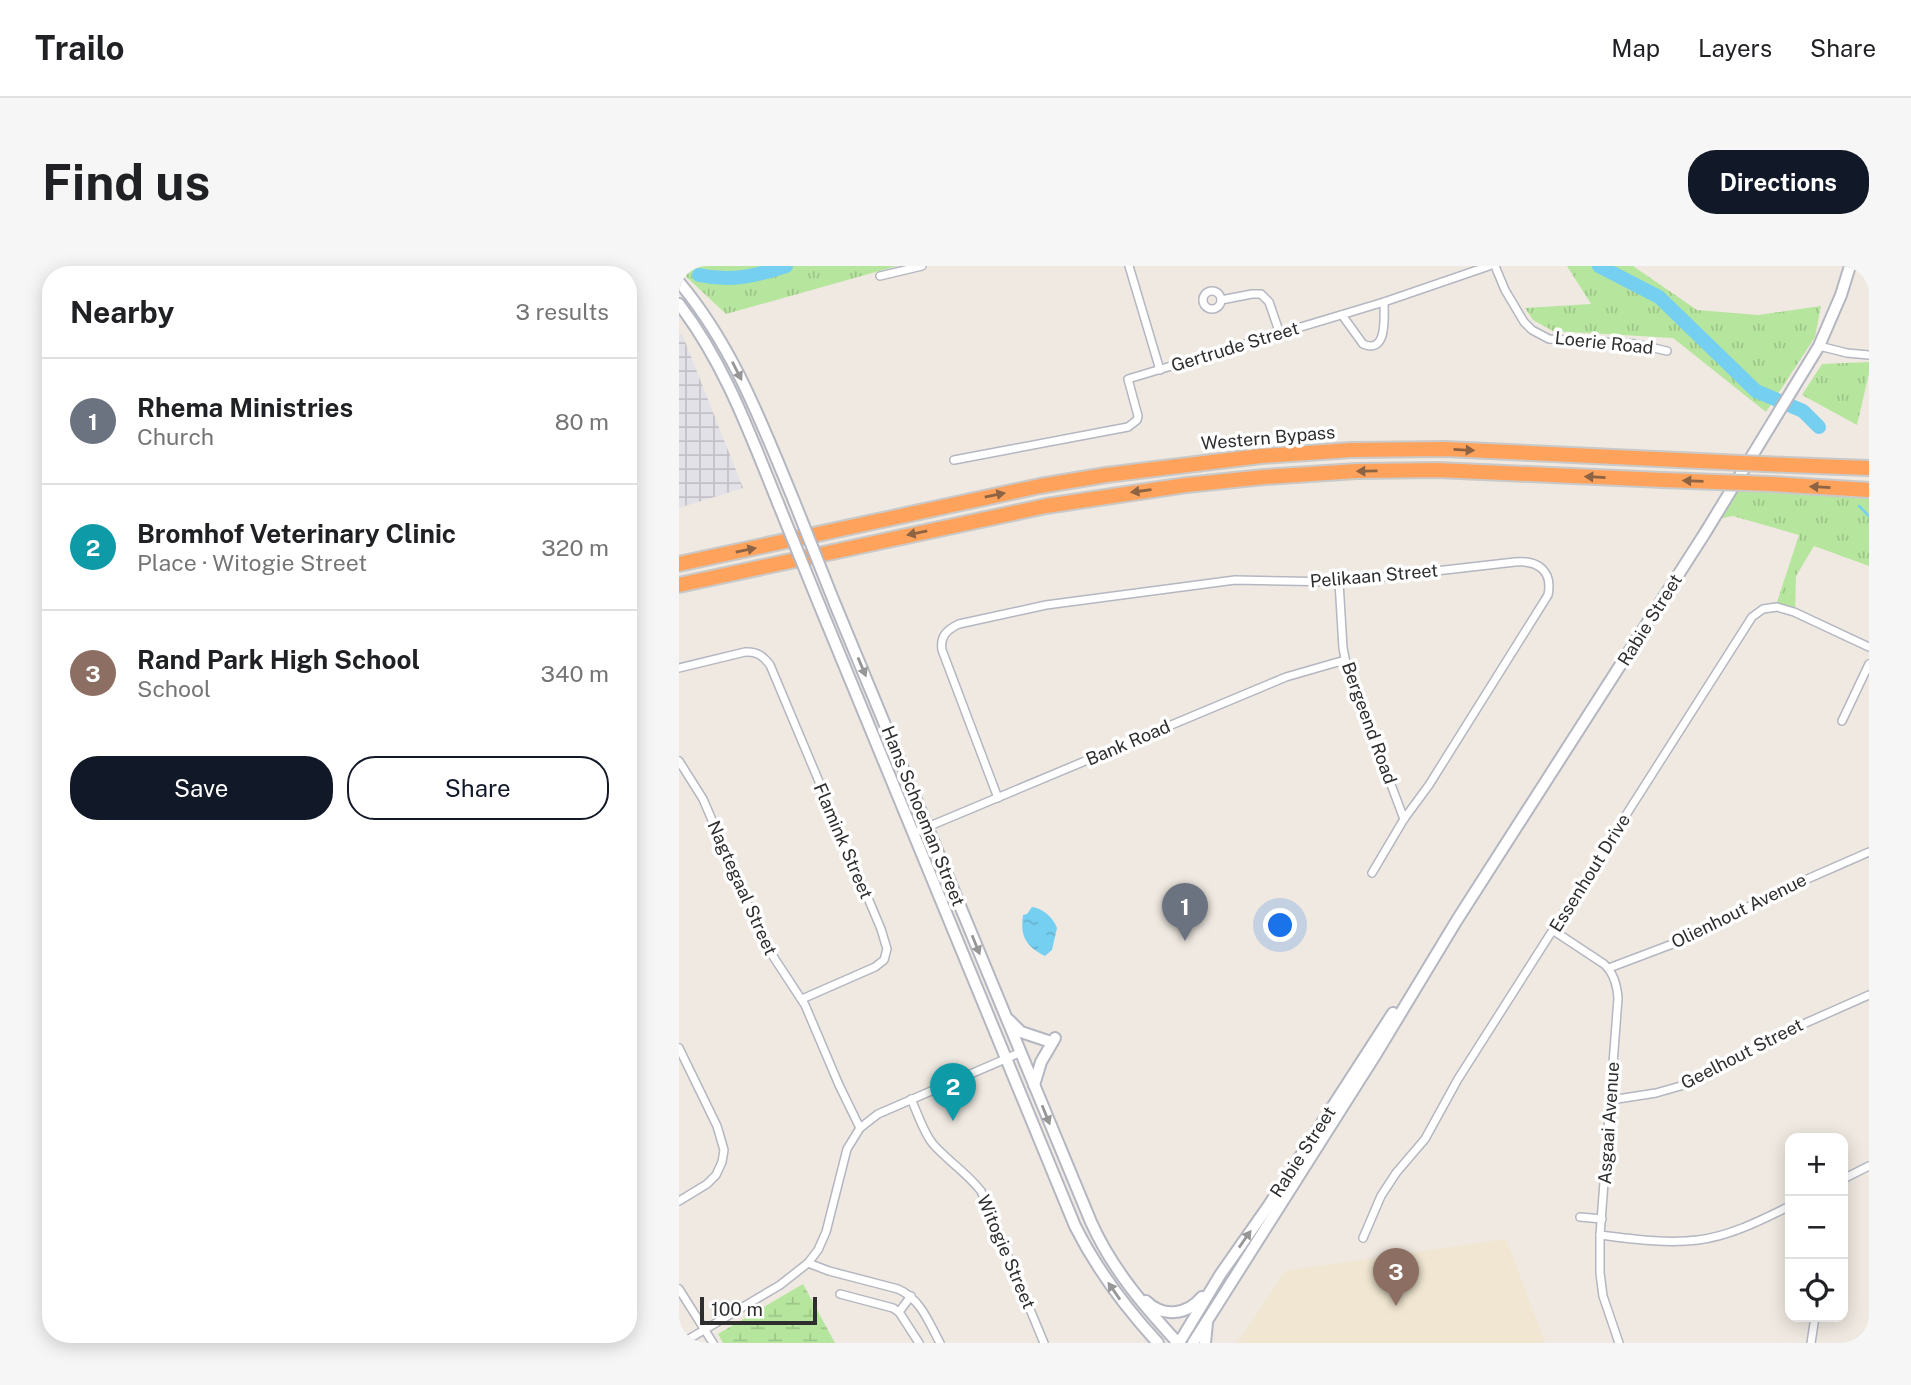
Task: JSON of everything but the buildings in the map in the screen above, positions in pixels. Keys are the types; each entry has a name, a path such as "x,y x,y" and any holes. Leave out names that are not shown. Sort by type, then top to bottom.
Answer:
{"highway":[{"name":"Western Bypass","path":"679,564 1040,486 1261,456 1351,450 1445,449 1869,468"},
{"path":"679,585 1046,506 1119,494 1264,477 1357,471 1437,470 1869,490"}],"main road":[{"name":"Rabie Street","path":"1193,1343 1376,1054 1430,962 1698,544 1819,346 1850,266"},
{"name":"Hans Schoeman Street","path":"679,282 725,348 748,392 1096,1234 1122,1277 1179,1343"},
{"name":"Hans Schoeman Street","path":"679,304 722,371 744,419 1075,1226 1096,1265 1130,1312 1159,1343"},
{"name":"Rabie Street","path":"1179,1343 1220,1275 1269,1205 1407,992 1430,962"},
{"path":"1003,1012 1019,1030 1052,1040 1034,1085"},
{"path":"1122,1277 1150,1305 1170,1313 1183,1311 1194,1305 1220,1275"},
{"path":"1130,1312 1149,1343"},
{"path":"1205,1343 1208,1320"}],"street":[{"path":"880,276 922,266"},
{"path":"1129,266 1160,370"},
{"name":"Gertrude Street","path":"954,460 1128,427 1138,416 1128,379 1384,302 1489,266"},
{"name":"Loerie Road","path":"1495,266 1505,290 1524,322 1532,330 1549,339 1637,344 1667,351"},
{"path":"1221,300 1261,294 1269,302 1280,334"},
{"path":"1342,315 1363,344 1376,345 1383,335 1384,302"},
{"path":"1819,346 1869,355"},
{"name":"Pelikaan Street","path":"997,798 944,657 942,640 949,629 965,622 1033,608 1235,580 1339,582 1525,561 1538,566 1549,581 1548,595 1429,785 1404,819 1373,873"},
{"name":"Bergeend Road","path":"1339,582 1345,660 1404,819"},
{"name":"Essenhout Drive","path":"1363,1238 1385,1189 1428,1133 1458,1079 1755,614 1767,608 1788,610 1869,647"},
{"name":"Flamink Street","path":"679,668 745,652 759,654 770,665 887,945 884,960 875,967 802,999"},
{"name":"Bank Road","path":"913,833 1286,677 1345,660"},
{"path":"1842,722 1869,664"},
{"name":"Nagtegaal Street","path":"679,761 703,799 765,944 802,999 860,1128"},
{"name":"Olienhout Avenue","path":"1609,968 1699,934 1764,898 1869,852"},
{"path":"1553,931 1609,968"},
{"name":"Asgaai Avenue","path":"1609,968 1617,987 1618,998 1601,1235 1601,1290 1619,1343"},
{"name":"Geelhout Street","path":"1611,1100 1657,1093 1684,1085 1774,1037 1869,995"},
{"path":"679,1048 717,1126 724,1150 716,1175 707,1184 679,1201"},
{"path":"681,1343 780,1286 808,1263 818,1250 826,1232 848,1149 860,1128 870,1119 1019,1053"},
{"name":"Witogie Street","path":"911,1099 933,1144 971,1178 981,1191 1044,1343"},
{"path":"1848,1176 1869,1166"},
{"path":"1601,1235 1652,1241 1699,1240 1739,1229 1785,1209"},
{"path":"1580,1217 1602,1219"},
{"path":"808,1263 898,1289 911,1296 921,1308 940,1343"},
{"path":"679,1289 713,1343"},
{"path":"840,1294 893,1308 899,1312 919,1343"},
{"path":"899,1312 911,1296"},
{"path":"1811,1343 1814,1322"}],"shaded area":[{"path":"682,334 743,488 679,508 679,335"},
{"path":"1506,1239 1545,1343 1237,1343 1285,1271"}],"green space":[{"path":"679,266 897,266 726,314 679,270"},
{"path":"1567,266 1633,266 1697,310 1758,315 1821,306 1815,337 1766,412 1673,338 1553,331 1533,320 1525,308 1591,304"},
{"path":"1869,362 1857,425 1802,395 1822,364"},
{"path":"1729,488 1869,498 1869,566 1814,546 1796,576 1795,610 1776,605 1799,535 1733,516 1713,520"},
{"path":"803,1284 835,1343 723,1343 718,1334"}],"water":[{"path":"1032,907 1047,914 1057,928 1052,950 1045,956 1029,944 1024,935 1023,915"}],"waterway":[{"path":"699,275 743,277 786,266"},
{"path":"1599,266 1659,297 1756,391 1803,411 1819,427"},
{"path":"1859,506 1869,516"}],"place":[{"name":"Rhema Ministries","path":"1185,941"},
{"name":"Bromhof Veterinary Clinic","path":"953,1121"},
{"name":"Rand Park High School","path":"1396,1306"}]}
